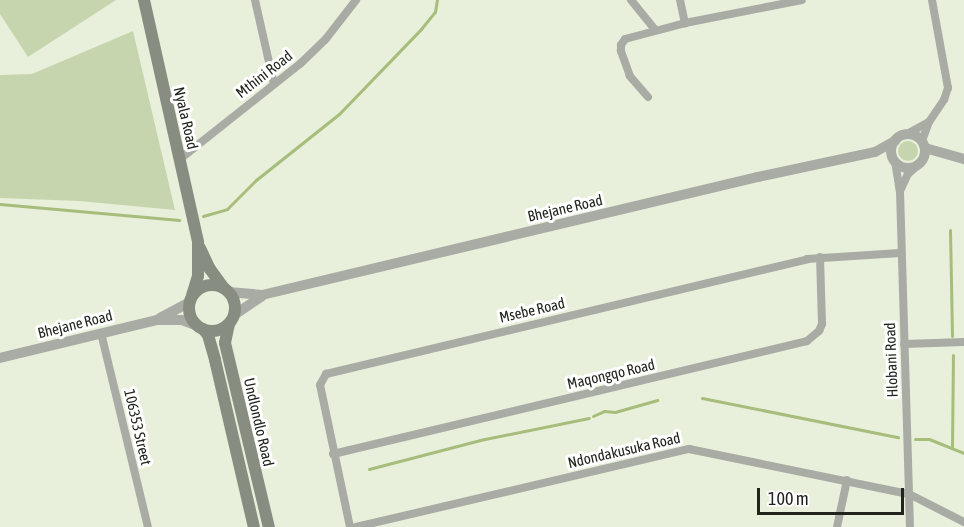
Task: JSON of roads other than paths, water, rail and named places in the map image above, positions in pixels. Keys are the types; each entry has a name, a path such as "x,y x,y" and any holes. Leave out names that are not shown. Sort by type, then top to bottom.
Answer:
{"main road":[{"name":"Nyala Road","path":"144,0 198,242 210,269 227,290"},
{"name":"Nyala Road","path":"191,299 198,276 198,242"},
{"path":"206,285 227,290 235,305 231,320 214,331 201,327 191,315 191,299 206,285"},
{"name":"Undlondlo Road","path":"231,320 225,343 269,527"},
{"name":"Undlondlo Road","path":"201,327 208,335 215,360 254,527"}],"street":[{"path":"255,0 274,84"},
{"name":"Mthini Road","path":"180,159 300,64 325,40 356,0"},
{"path":"631,0 655,30"},
{"path":"680,0 685,22"},
{"path":"648,97 630,76 621,51 621,45 625,39 762,4 802,0"},
{"path":"900,191 904,181 920,163 929,122 945,100 948,88 932,0"},
{"path":"929,122 895,141 892,149 894,159 905,168 946,156"},
{"path":"907,134 915,136 923,144 946,156 964,159"},
{"name":"Bhejane Road","path":"227,290 262,296 758,177 874,152 895,141"},
{"name":"Bhejane Road","path":"874,152 894,159"},
{"name":"Hlobani Road","path":"894,159 900,191 900,253 910,527"},
{"name":"Msebe Road","path":"350,527 320,385 323,377 330,372 820,257 900,253"},
{"name":"Maqongqo Road","path":"333,453 807,341 819,332 822,324 820,257"},
{"name":"Bhejane Road","path":"231,320 262,296"},
{"name":"Bhejane Road","path":"157,320 191,299"},
{"name":"Bhejane Road","path":"0,358 157,320 182,320 201,327"},
{"name":"106353 Street","path":"101,333 148,527"},
{"path":"904,344 964,342"},
{"name":"Ndondakusuka Road","path":"356,527 678,450 700,450 909,494 964,522"},
{"path":"837,527 847,480"}],"waterway":[{"path":"203,216 227,209 256,180 339,114 421,29 435,12 437,0"},
{"path":"0,204 179,220"},
{"path":"950,230 952,336"},
{"path":"952,448 953,355"},
{"path":"702,398 898,437"},
{"path":"593,416 604,411 615,412 657,400"},
{"path":"369,469 480,440 589,418"},
{"path":"915,439 929,439 964,453"}]}
